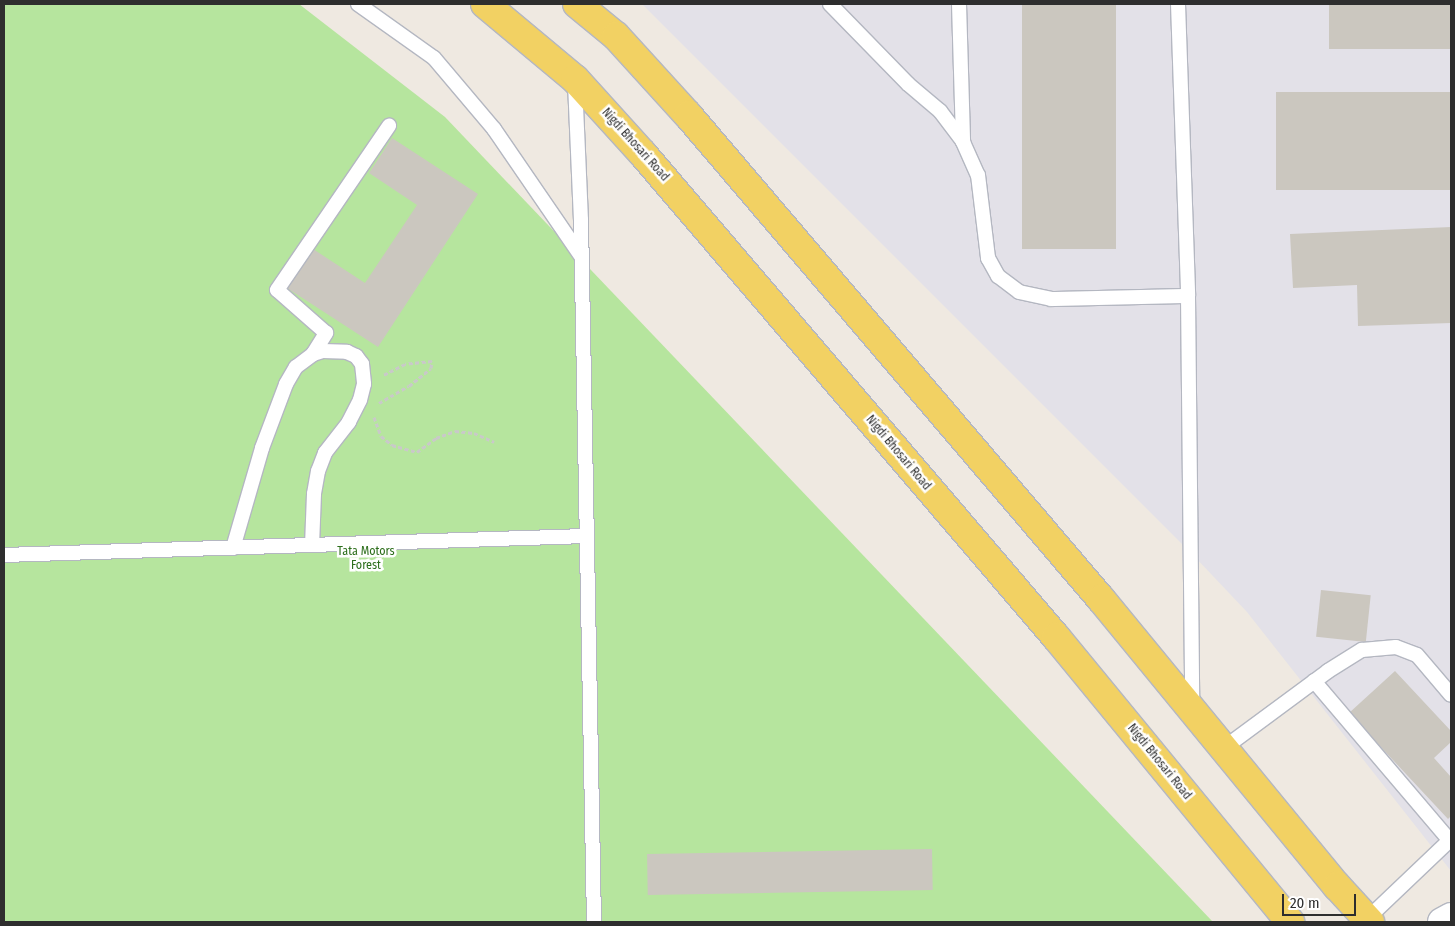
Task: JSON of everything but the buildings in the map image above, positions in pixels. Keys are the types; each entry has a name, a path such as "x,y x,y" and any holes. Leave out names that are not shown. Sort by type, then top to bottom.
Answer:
{"main road":[{"name":"Nigdi Bhosari Road","path":"484,4 575,79 650,161 1056,637 1290,922"},
{"path":"577,4 616,36 688,115 1095,592 1337,886 1369,920"}],"street":[{"path":"1442,922 1451,917"}],"lane":[{"path":"358,4 434,58 494,129 581,256"},
{"path":"830,4 908,84 940,111 963,142 978,175 988,258 998,276 1018,292 1051,299 1188,296"},
{"path":"959,4 963,142"},
{"path":"1178,4 1188,296 1192,709"},
{"path":"575,79 581,256 594,922"},
{"path":"233,548 262,448 286,384 296,367 313,354 326,333 277,290 389,126"},
{"path":"312,546 314,494 324,453 350,422 360,400 364,384 362,364 356,356 334,350 313,354"},
{"path":"4,555 587,536"},
{"path":"1224,748 1314,681 1362,650 1396,647 1417,656 1451,695"},
{"path":"1314,681 1451,840 1369,920"}],"path":[{"path":"364,384 405,364 432,361 430,368 409,386 378,403 373,419 381,436 392,444 417,452 436,438 455,431 474,433 494,442"}],"shaded area":[{"path":"642,4 1451,4 1451,871 1247,612 1194,556"}],"green space":[{"name":"Tata Motors Forest","path":"4,4 299,4 445,117 1213,922 4,922"}]}
